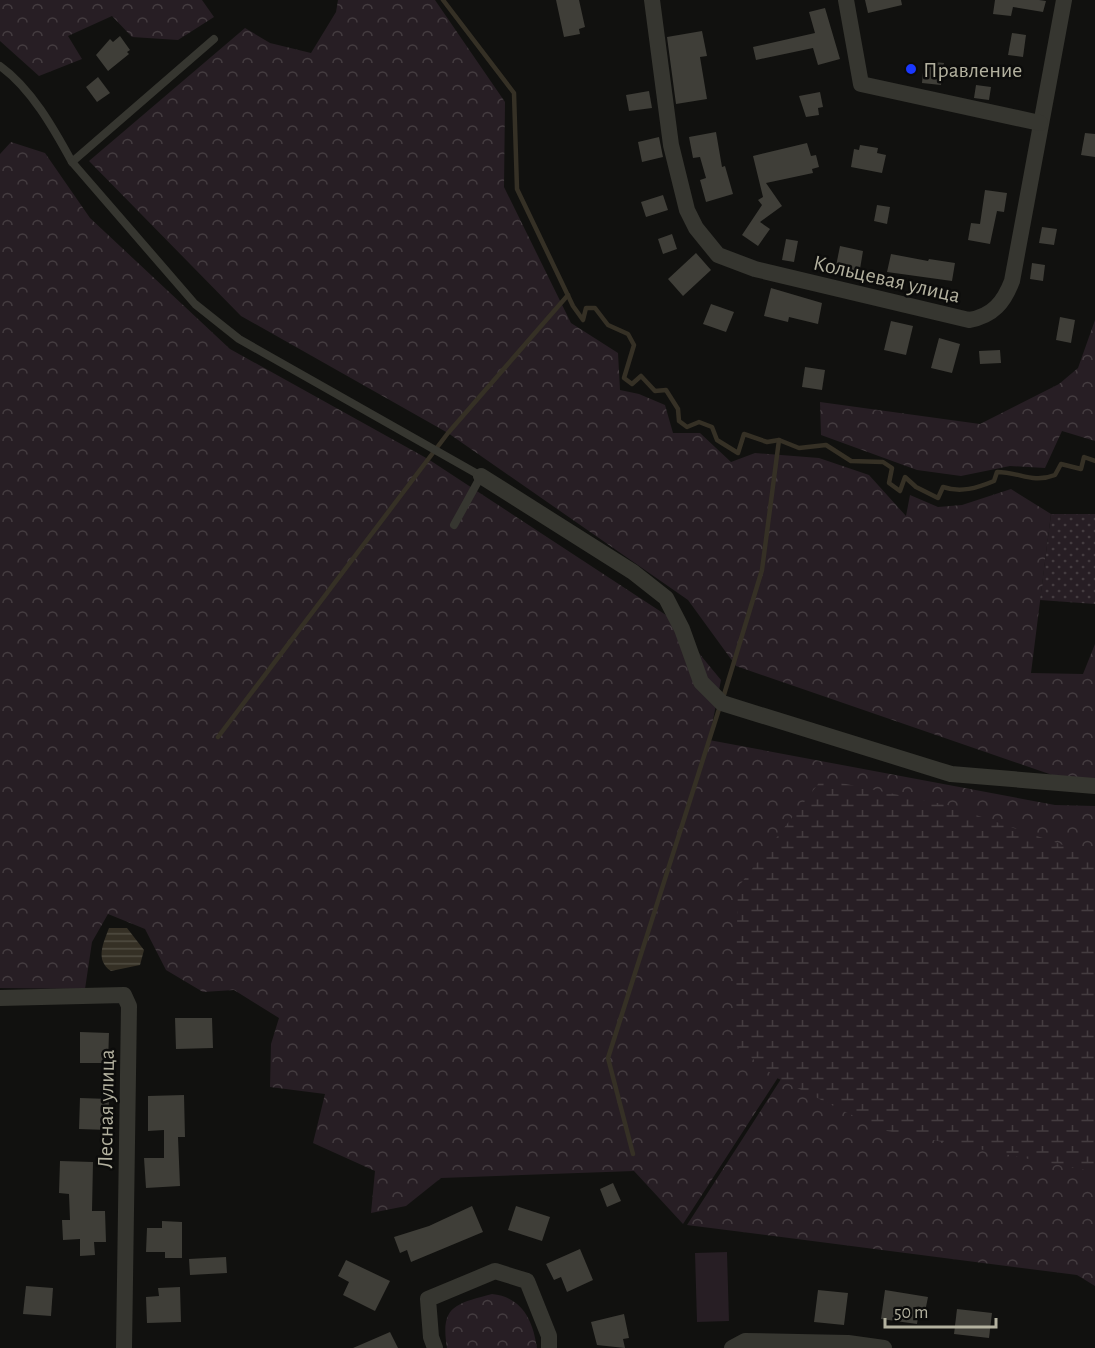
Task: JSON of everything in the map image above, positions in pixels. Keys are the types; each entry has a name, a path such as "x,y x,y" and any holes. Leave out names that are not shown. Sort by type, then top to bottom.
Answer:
{"street":[{"name":"Кольцевая улица","path":"652,0 671,145 687,210 696,228 718,255 755,269 969,320 982,318 994,310 1005,298 1012,281 1064,0"},
{"path":"846,0 861,84 1040,123"},
{"path":"481,476 633,572 666,598 682,629 701,682 722,703 951,774 1095,786"},
{"name":"Лесная улица","path":"0,998 124,995 129,1006 124,1348"},
{"path":"435,1348 431,1336 428,1299 495,1271 527,1281 549,1336 549,1348"},
{"path":"732,1348 745,1341 848,1343 884,1348"}],"lane":[{"path":"72,162 214,39"},
{"path":"0,66 14,76 59,138 72,162 195,304 239,339 481,476 454,525"}],"green space":[{"path":"0,0 202,0 214,17 178,40 132,37 112,16 68,36 82,59 39,76 0,41"},
{"path":"338,0 435,0 505,102 504,187 571,323 618,353 620,390 639,394 665,405 673,433 700,433 731,462 755,453 819,458 869,475 906,516 910,495 938,507 962,505 1011,489 1051,514 1031,673 1083,674 1095,644 1095,779 1058,777 736,666 688,600 448,433 241,316 89,161 245,28 270,43 311,53 336,12"},
{"path":"11,142 45,153 90,218 230,349 428,459 669,617 721,680 709,740 1055,805 1095,806 1095,1286 1077,1275 687,1225 781,1079 857,972 777,1079 683,1224 634,1171 441,1178 406,1206 371,1213 375,1171 313,1143 325,1094 270,1087 271,1044 279,1018 234,990 203,992 166,970 145,929 108,914 92,942 85,989 0,988 0,154"},
{"path":"1095,320 1095,441 1062,431 1045,468 1010,466 961,476 917,470 821,435 820,402 980,424 1059,384 1078,368"},
{"path":"1051,514 1095,514 1095,604 1040,600"},
{"path":"822,779 947,805 1095,856 1095,1172 882,1130 777,1078 734,1044 738,887"},
{"path":"727,1252 729,1321 697,1322 695,1253"},
{"path":"492,1294 511,1300 524,1312 529,1319 537,1348 447,1348 446,1323 453,1309 460,1304"}],"shaded area":[{"path":"109,928 127,928 144,950 140,965 111,971 106,967 102,951"}],"building":[{"path":"556,0 579,0 585,27 579,29 580,34 564,37"},
{"path":"865,0 901,0 902,5 868,13"},
{"path":"995,0 1046,1 1043,12 1013,7 1011,16 993,14"},
{"path":"825,8 840,59 818,65 813,48 756,60 753,47 815,33 809,12"},
{"path":"702,31 707,56 700,57 707,99 676,104 667,37"},
{"path":"1012,33 1026,35 1023,57 1008,55"},
{"path":"120,36 130,50 127,52 129,54 108,71 96,55 110,39 113,42"},
{"path":"924,61 944,63 941,85 922,83"},
{"path":"98,77 110,93 97,102 86,87"},
{"path":"976,85 991,87 989,100 974,98"},
{"path":"649,91 652,108 629,111 626,95"},
{"path":"820,92 823,107 818,108 819,115 806,117 799,96"},
{"path":"716,132 722,167 725,166 733,194 706,202 700,180 706,178 700,157 693,158 689,137"},
{"path":"1085,133 1095,134 1095,157 1081,155"},
{"path":"659,137 663,157 642,162 638,142"},
{"path":"807,143 811,156 816,155 819,167 812,169 813,173 766,183 782,206 760,222 770,229 758,246 742,235 762,205 758,200 763,197 753,156"},
{"path":"860,145 878,148 877,153 886,155 882,173 851,167 854,149 859,150"},
{"path":"985,190 1007,193 1004,212 997,211 990,244 968,240 971,223 980,224"},
{"path":"663,195 668,210 646,217 641,202"},
{"path":"877,205 890,207 887,224 874,221"},
{"path":"1042,227 1057,229 1054,245 1039,243"},
{"path":"672,234 677,249 663,254 658,239"},
{"path":"786,239 798,241 794,262 782,260"},
{"path":"840,246 863,251 859,275 835,271"},
{"path":"696,253 711,270 683,296 668,279"},
{"path":"891,254 955,263 952,281 887,272"},
{"path":"1032,263 1045,265 1043,281 1030,279"},
{"path":"771,288 822,303 818,324 789,317 788,322 764,316"},
{"path":"711,304 734,312 726,332 703,324"},
{"path":"1060,317 1075,320 1071,343 1056,340"},
{"path":"891,321 913,326 906,355 884,350"},
{"path":"939,338 960,344 952,373 931,368"},
{"path":"1000,350 1001,363 980,364 979,351"},
{"path":"805,367 825,370 822,390 802,387"},
{"path":"175,1018 212,1018 213,1048 176,1049"},
{"path":"80,1032 109,1033 108,1063 80,1063"},
{"path":"184,1095 185,1137 178,1137 180,1186 146,1188 144,1158 164,1158 164,1130 148,1131 148,1096"},
{"path":"80,1098 109,1099 108,1130 79,1129"},
{"path":"60,1161 93,1162 92,1211 105,1211 106,1242 94,1242 95,1255 80,1256 80,1239 63,1240 62,1220 70,1220 69,1194 59,1193"},
{"path":"613,1183 621,1201 607,1207 600,1189"},
{"path":"472,1206 483,1232 411,1262 407,1250 400,1253 394,1237 429,1226"},
{"path":"516,1206 550,1217 542,1241 508,1230"},
{"path":"162,1221 182,1222 182,1258 165,1258 165,1252 146,1252 147,1228 162,1228"},
{"path":"580,1249 593,1280 567,1292 561,1277 554,1280 546,1264"},
{"path":"226,1257 227,1273 190,1275 189,1259"},
{"path":"346,1260 390,1281 375,1311 343,1295 349,1282 338,1276"},
{"path":"26,1286 53,1288 51,1316 23,1314"},
{"path":"180,1287 181,1322 147,1323 146,1297 159,1296 158,1288"},
{"path":"818,1290 848,1293 844,1325 814,1322"},
{"path":"885,1290 928,1297 925,1312 919,1311 917,1324 881,1319"},
{"path":"957,1309 992,1313 989,1338 954,1334"},
{"path":"624,1314 629,1338 623,1339 625,1348 597,1345 591,1322"},
{"path":"390,1332 398,1348 353,1348"}],"waterway":[{"path":"443,0 514,93 517,189 573,306 583,320 586,308 595,308 608,325 628,334 634,345 624,378 632,384 641,376 655,391 666,390 678,409 679,421 687,427 699,422 712,427 717,440 738,453 744,434 767,442 779,440 799,448 826,445 851,461 883,462 892,468 889,483 900,491 905,477 916,487 938,498 943,487 956,490 975,488 994,481 997,472 1039,478 1055,475 1061,464 1081,469 1084,457 1095,461"},
{"path":"218,737 448,433 568,295"},
{"path":"723,698 762,570 779,440"},
{"path":"633,1154 608,1058 720,706"}],"place":[{"name":"Правление","path":"911,69"}]}
